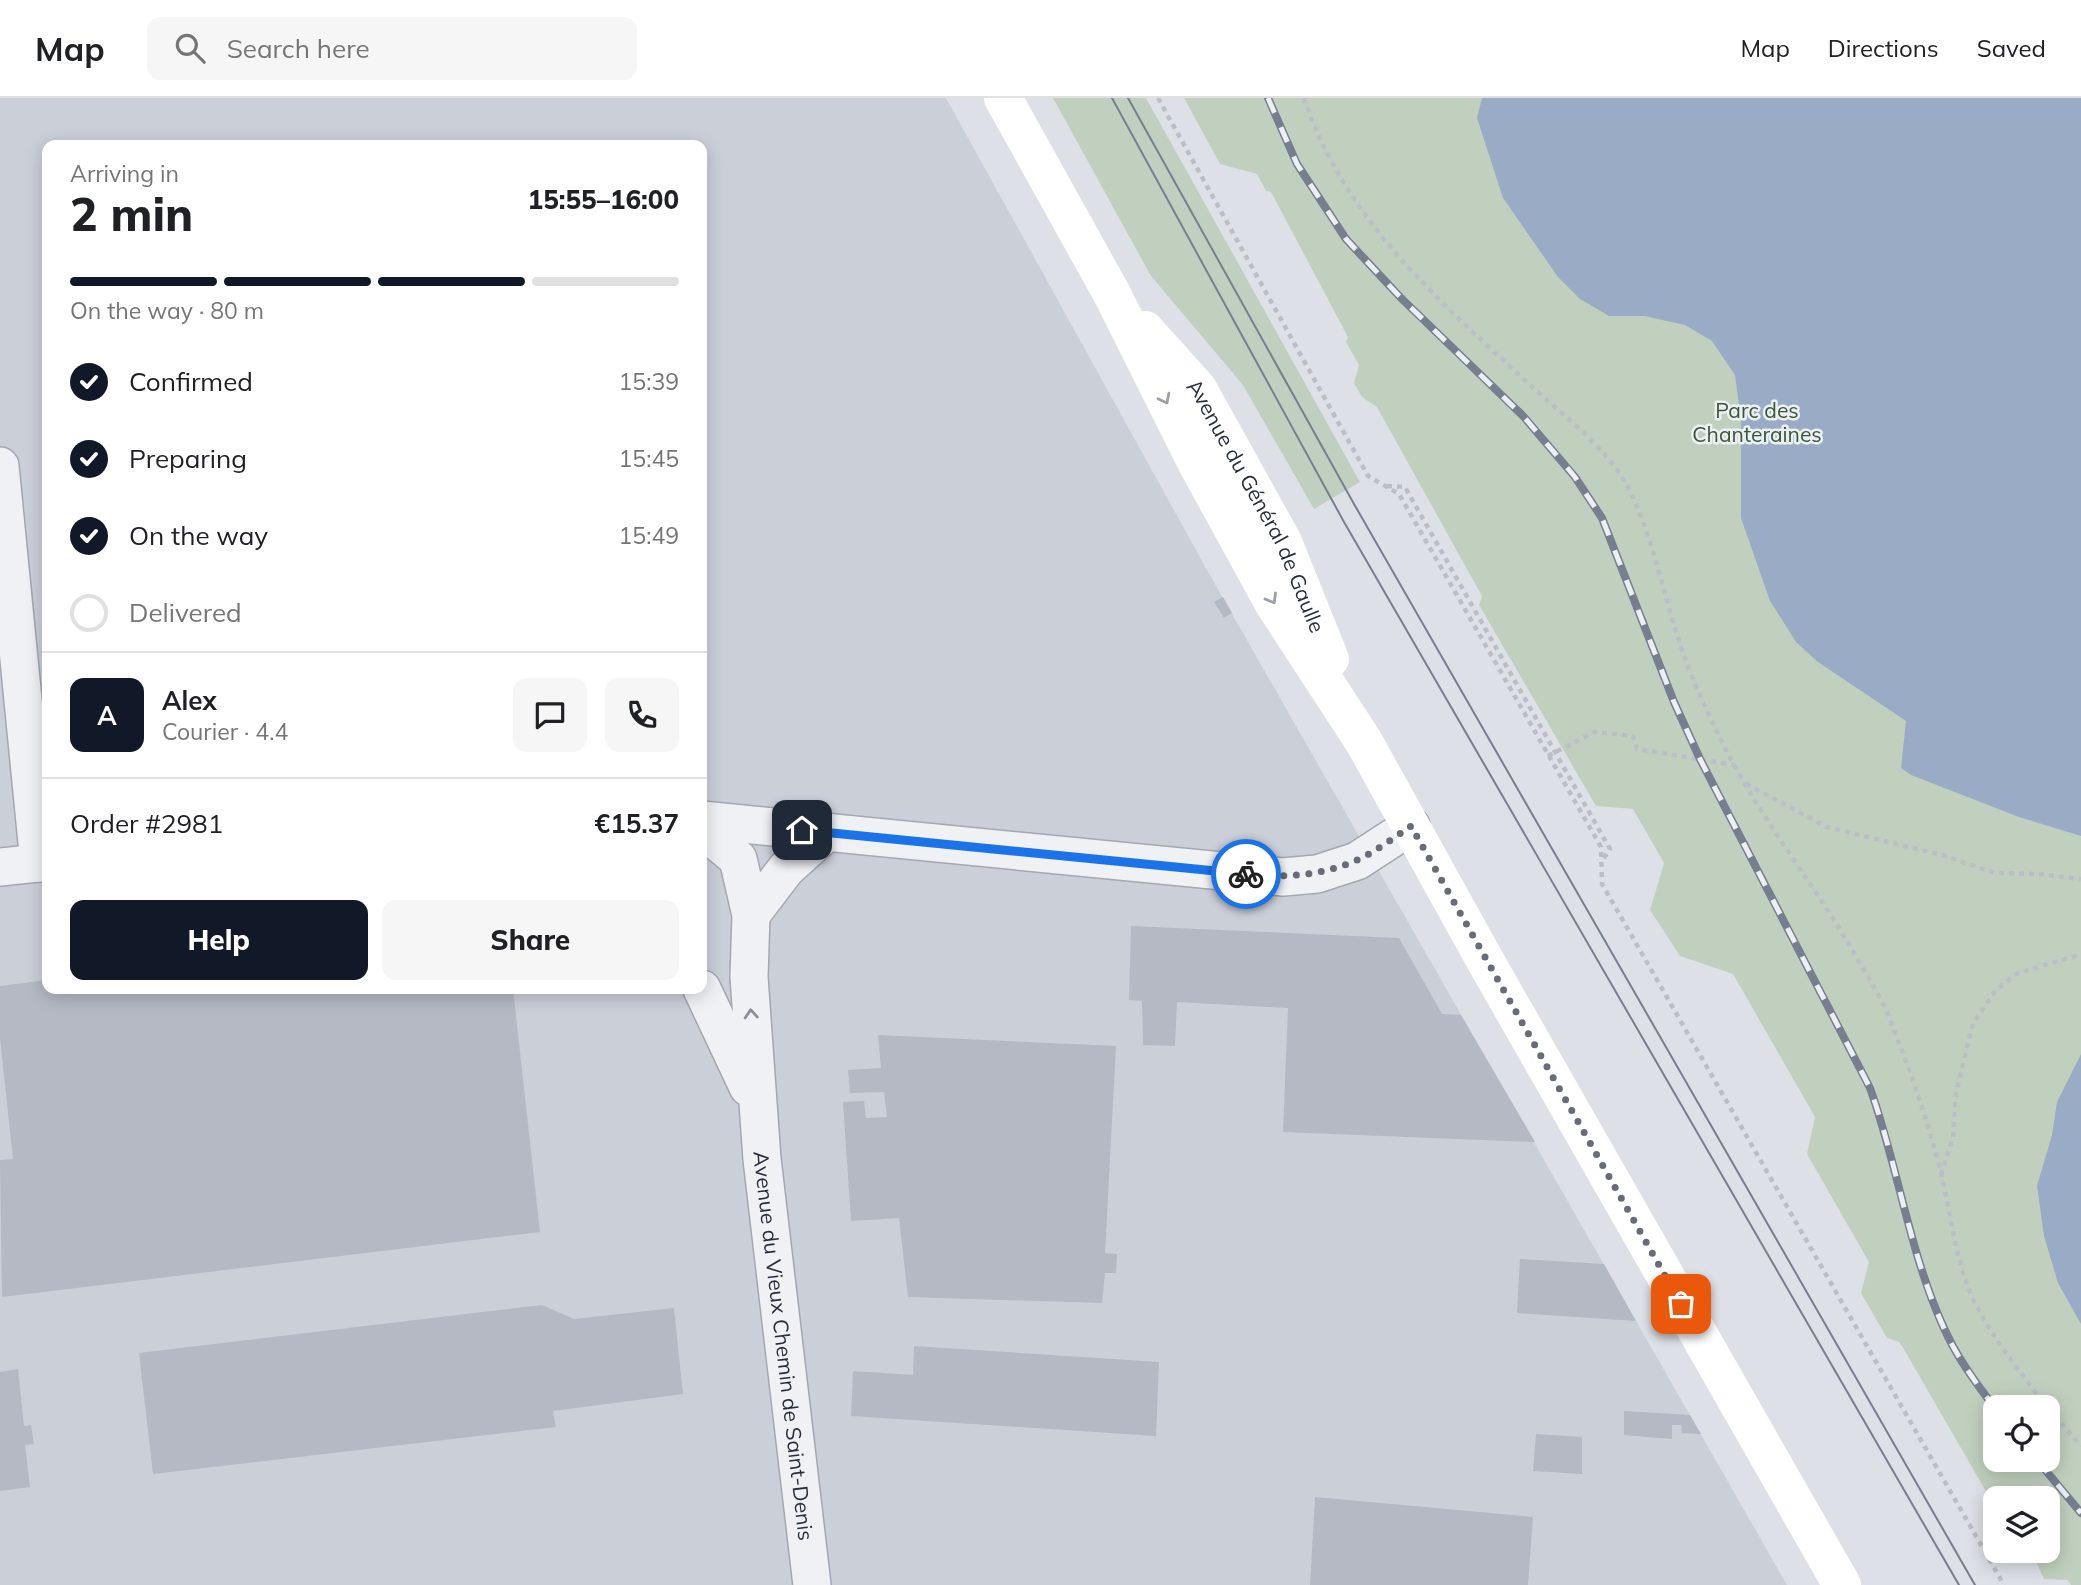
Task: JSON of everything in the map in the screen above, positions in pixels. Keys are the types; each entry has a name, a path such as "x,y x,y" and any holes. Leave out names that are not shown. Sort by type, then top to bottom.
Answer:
{"main road":[{"name":"Avenue du Général de Gaulle","path":"1003,98 1112,294 1198,389 1283,542 1364,742 1499,986 1842,1585"}],"street":[{"path":"0,466 42,853"},
{"path":"707,820 1283,877 1317,874 1357,860 1411,826"},
{"path":"751,915 786,869 827,832"},
{"name":"Avenue du Vieux Chemin de Saint-Denis","path":"707,833 738,859 751,915 749,977 758,1107 812,1585"},
{"path":"0,867 42,862"},
{"name":"Avenue du Vieux Chemin de Saint-Denis","path":"704,994 758,1107"}],"path":[{"path":"1158,98 1368,476 1399,494 1601,847 1601,884 2004,1585"},
{"path":"1304,98 1326,151 1346,188 1383,238 1443,305 1583,433 1625,481 1648,532 1681,647 1735,765 1839,927 1884,1005 1916,1086 1941,1175 1952,1231 1972,1296 2002,1350 2038,1395"},
{"path":"1386,486 1405,487 1557,752 1610,849 1600,863"},
{"path":"1548,756 1594,732 1633,736 1637,749 1735,765"},
{"path":"1745,784 1828,827 1942,855 1994,873 2081,879"},
{"path":"1941,1175 1953,1137 1956,1093 1973,1023 1996,990 2015,974 2081,954"},
{"path":"2060,1422 2081,1446"}],"shaded area":[{"path":"0,98 946,98 1212,579 1787,1585 0,1585"}],"green space":[{"path":"1053,98 1146,98 1360,482 1314,509 1243,385 1151,276"},
{"name":"Parc des Chanteraines","path":"1184,98 2081,98 2081,1585 2071,1585 2068,1580 2044,1579 2037,1563 2060,1563 2060,1486 1983,1486 1902,1346 1899,1342 1887,1338 1861,1293 1869,1262 1807,1154 1815,1117 1733,974 1680,956 1650,910 1664,863 1633,809 1596,806 1479,605 1482,596 1377,407 1362,397 1354,383 1359,365 1346,342 1348,337 1271,192 1266,191 1257,174 1220,164"}],"water":[{"path":"1482,98 2081,98 2081,836 2019,817 1911,775 1901,768 1906,721 1818,662 1796,642 1770,601 1741,518 1741,420 1735,375 1712,341 1685,325 1644,316 1609,316 1580,299 1558,277 1503,198 1477,118"},
{"path":"2081,1054 2081,1324 2058,1283 2044,1236 2037,1186 2052,1135 2057,1102"}],"building":[{"path":"1223,597 1232,613 1224,618 1214,602"},
{"path":"1131,926 1399,938 1442,1014 1461,1015 1535,1142 1283,1132 1288,1008 1177,1002 1175,1046 1143,1045 1142,1001 1129,1000"},
{"path":"42,981 42,994 514,994 540,1232 2,1297 0,1160 13,1159 0,1038 0,986"},
{"path":"878,1035 1116,1046 1105,1253 1117,1254 1116,1273 1105,1273 1102,1303 908,1297 899,1218 851,1221 843,1102 864,1101 866,1118 887,1117 884,1092 850,1093 848,1070 881,1068"},
{"path":"1520,1259 1604,1264 1636,1321 1517,1313"},
{"path":"542,1305 574,1319 674,1308 683,1394 553,1411 556,1427 153,1474 139,1353"},
{"path":"914,1346 1159,1362 1156,1436 851,1416 853,1371 913,1375"},
{"path":"18,1369 24,1426 31,1425 34,1444 25,1445 30,1487 0,1491 0,1372"},
{"path":"1624,1411 1690,1415 1701,1434 1682,1433 1681,1425 1672,1425 1672,1439 1624,1435"},
{"path":"1536,1434 1582,1437 1582,1474 1533,1471"},
{"path":"1315,1497 1533,1517 1528,1585 1310,1585"}],"tram line":[{"path":"1112,98 1344,522 1959,1585"},
{"path":"1128,98 1354,504 1975,1585"}],"railway":[{"path":"1268,98 1297,164 1346,239 1401,298 1524,417 1575,477 1602,518 1674,702 1700,759 1870,1088 1931,1297 1954,1348 1985,1395"},
{"path":"2047,1472 2081,1513"}],"way so far":[{"path":"1246,874 1283,877 1317,874 1357,860 1411,826 1681,1304"}],"route":[{"path":"802,830 1246,874"}]}
